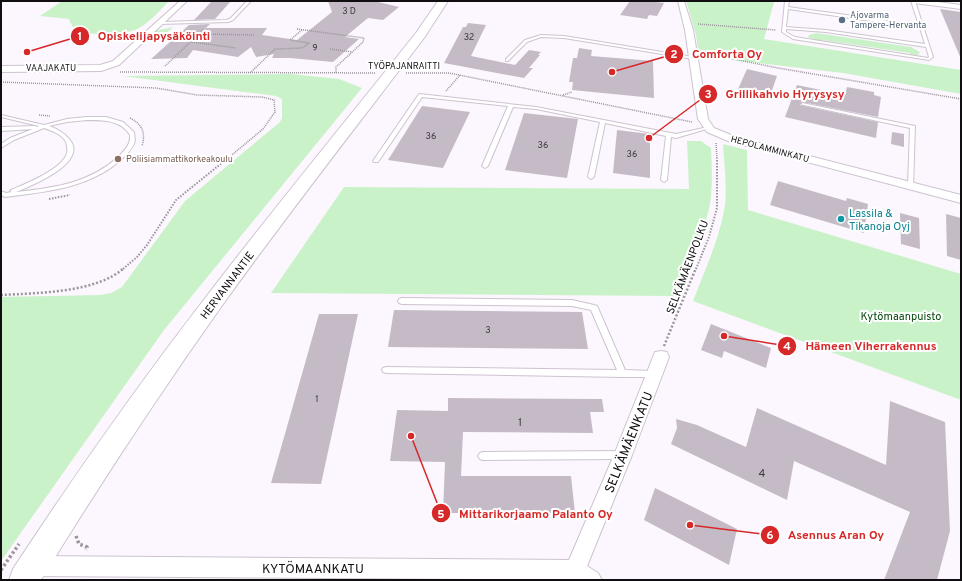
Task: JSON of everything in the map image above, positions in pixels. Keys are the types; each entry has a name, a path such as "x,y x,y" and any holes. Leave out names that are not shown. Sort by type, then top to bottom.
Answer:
{"main road":[{"name":"HERVANNANTIE","path":"29,573 99,465 168,364 281,214 391,73 443,1"}],"street":[{"path":"102,68 116,64 184,1"},
{"path":"681,1 709,129"},
{"path":"914,1 961,7"},
{"name":"VAAJAKATU","path":"1,69 102,68"},
{"name":"HEPOLAMMINKATU","path":"709,129 740,141 961,199"},
{"name":"SELKÄMÄENKATU","path":"583,576 623,455 660,357"},
{"name":"KYTÖMAANKATU","path":"29,573 77,566 583,576"}],"lane":[{"path":"160,23 228,21 232,19 249,1"},
{"path":"787,1 784,29 785,34 794,38 807,42 923,59 931,58 914,1"},
{"path":"786,8 922,27"},
{"path":"784,29 826,31 928,46"},
{"path":"507,60 526,41 541,36 575,39 693,55"},
{"path":"376,161 421,95 536,108 676,136 709,129"},
{"path":"804,104 913,127 911,186"},
{"path":"485,166 511,106"},
{"path":"1,116 41,126 62,134 69,142 70,150 66,161 56,170 39,181 2,194"},
{"path":"1,129 41,126 75,119 104,119 125,125 132,133 133,140 131,147 122,157 101,172 83,180 42,191 2,194"},
{"path":"591,177 603,122"},
{"path":"1,146 41,126"},
{"path":"664,180 669,134"},
{"path":"402,301 572,303 594,308 623,374"},
{"path":"386,370 654,374"},
{"path":"483,456 623,455"}],"path":[{"path":"687,24 709,24 753,29 784,29"},
{"path":"192,42 205,27"},
{"path":"297,29 364,38 363,42 336,67 336,73"},
{"path":"250,73 275,49 302,48 309,43 290,40 302,29"},
{"path":"199,34 255,35"},
{"path":"165,66 186,44 192,42 236,48"},
{"path":"330,49 352,52"},
{"path":"693,55 961,99"},
{"name":"TYÖPAJANRAITTI","path":"102,68 103,70 123,72 449,73 709,129"},
{"path":"443,98 449,87 460,75"},
{"path":"1,82 156,88 197,94 262,97 274,100 275,112 270,121 256,136 176,200 147,245 137,257 121,271 101,281 83,287 42,293 1,295"},
{"path":"561,96 572,92"},
{"name":"SELKÄMÄENPOLKU","path":"660,357 709,237 717,208 718,176 709,129"},
{"path":"76,532 77,540 80,545 87,547 77,566"}],"green space":[{"path":"62,1 169,1 151,19 139,28 118,33 91,34 78,31 73,28 69,19 40,16"},
{"path":"686,1 774,2 764,39 961,70 961,94 843,73 699,56 696,35"},
{"path":"173,27 161,38 165,38 156,42 145,42 155,31"},
{"path":"816,33 911,47 920,52 918,55 910,55 910,53 822,40 821,42 808,37 809,35"},
{"path":"291,74 339,79 362,88 164,330 1,561 1,297 100,295 111,293 122,287 185,201 280,122 282,118 282,99 276,96 123,76"},
{"path":"687,141 701,141 711,148 711,194 706,220 694,253 675,296 271,293 344,187 689,189"},
{"name":"Kytömaanpuisto","path":"723,144 747,150 748,210 961,274 961,400 693,301 714,245 724,211 726,186"}],"building":[{"path":"212,1 231,1 215,19 194,20"},
{"path":"328,1 374,1 399,7 383,20 368,18 345,37 359,39 333,62 272,58 274,54 256,57 251,47 238,57 193,50 187,58 151,59 189,25 210,24 206,28 267,28 262,35 297,40 332,12"},
{"path":"630,1 664,3 657,16 649,15 647,19 620,15"},
{"path":"940,9 961,12 961,59"},
{"path":"468,23 486,25 471,56 515,65 529,50 541,52 529,68 533,68 524,78 444,63 463,27 466,27"},
{"path":"579,48 592,50 591,56 653,61 654,98 572,90 573,82 569,82 573,58 577,58"},
{"path":"747,69 777,76 770,96 738,89"},
{"path":"797,85 845,95 847,87 874,92 874,95 881,97 878,117 802,102 800,105 878,122 876,138 785,117"},
{"path":"422,106 470,112 443,168 388,160"},
{"path":"524,113 578,119 567,178 505,170"},
{"path":"617,130 650,134 650,178 613,173"},
{"path":"892,132 904,134 904,147 891,144"},
{"name":"Lassila & Tikanoja Oyj","path":"778,181 846,201 847,198 868,204 864,233 770,205"},
{"path":"900,213 919,218 920,249 901,244"},
{"path":"946,214 961,218 961,260 947,256"},
{"path":"394,310 582,312 588,349 388,347"},
{"path":"319,314 358,314 321,484 271,483"},
{"path":"711,324 771,348 766,368 724,351 722,358 701,350"},
{"path":"448,398 602,399 604,412 590,412 593,433 463,432 461,476 571,476 575,513 443,513 445,462 390,461 397,410 448,411"},
{"path":"890,401 945,422 950,531 937,580 884,580 910,512 794,461 787,500 671,444 677,428 676,419 697,425 746,447 757,408 886,465"},
{"path":"655,488 737,529 729,565 644,520"}],"place":[{"name":"Ajovarma Tampere-Hervanta","path":"842,20"},
{"name":"Opiskelijapysäköinti","path":"27,52"},
{"name":"Comforta Oy","path":"612,72"},
{"name":"Grillikahvio Hyrysysy","path":"649,138"},
{"name":"Poliisiammattikorkeakoulu","path":"118,159"},
{"name":"Lassila & Tikanoja Oyj","path":"841,219"},
{"name":"Hämeen Viherrakennus","path":"724,336"},
{"name":"Mittarikorjaamo Palanto Oy","path":"411,436"},
{"name":"Asennus Aran Oy","path":"690,525"}]}
